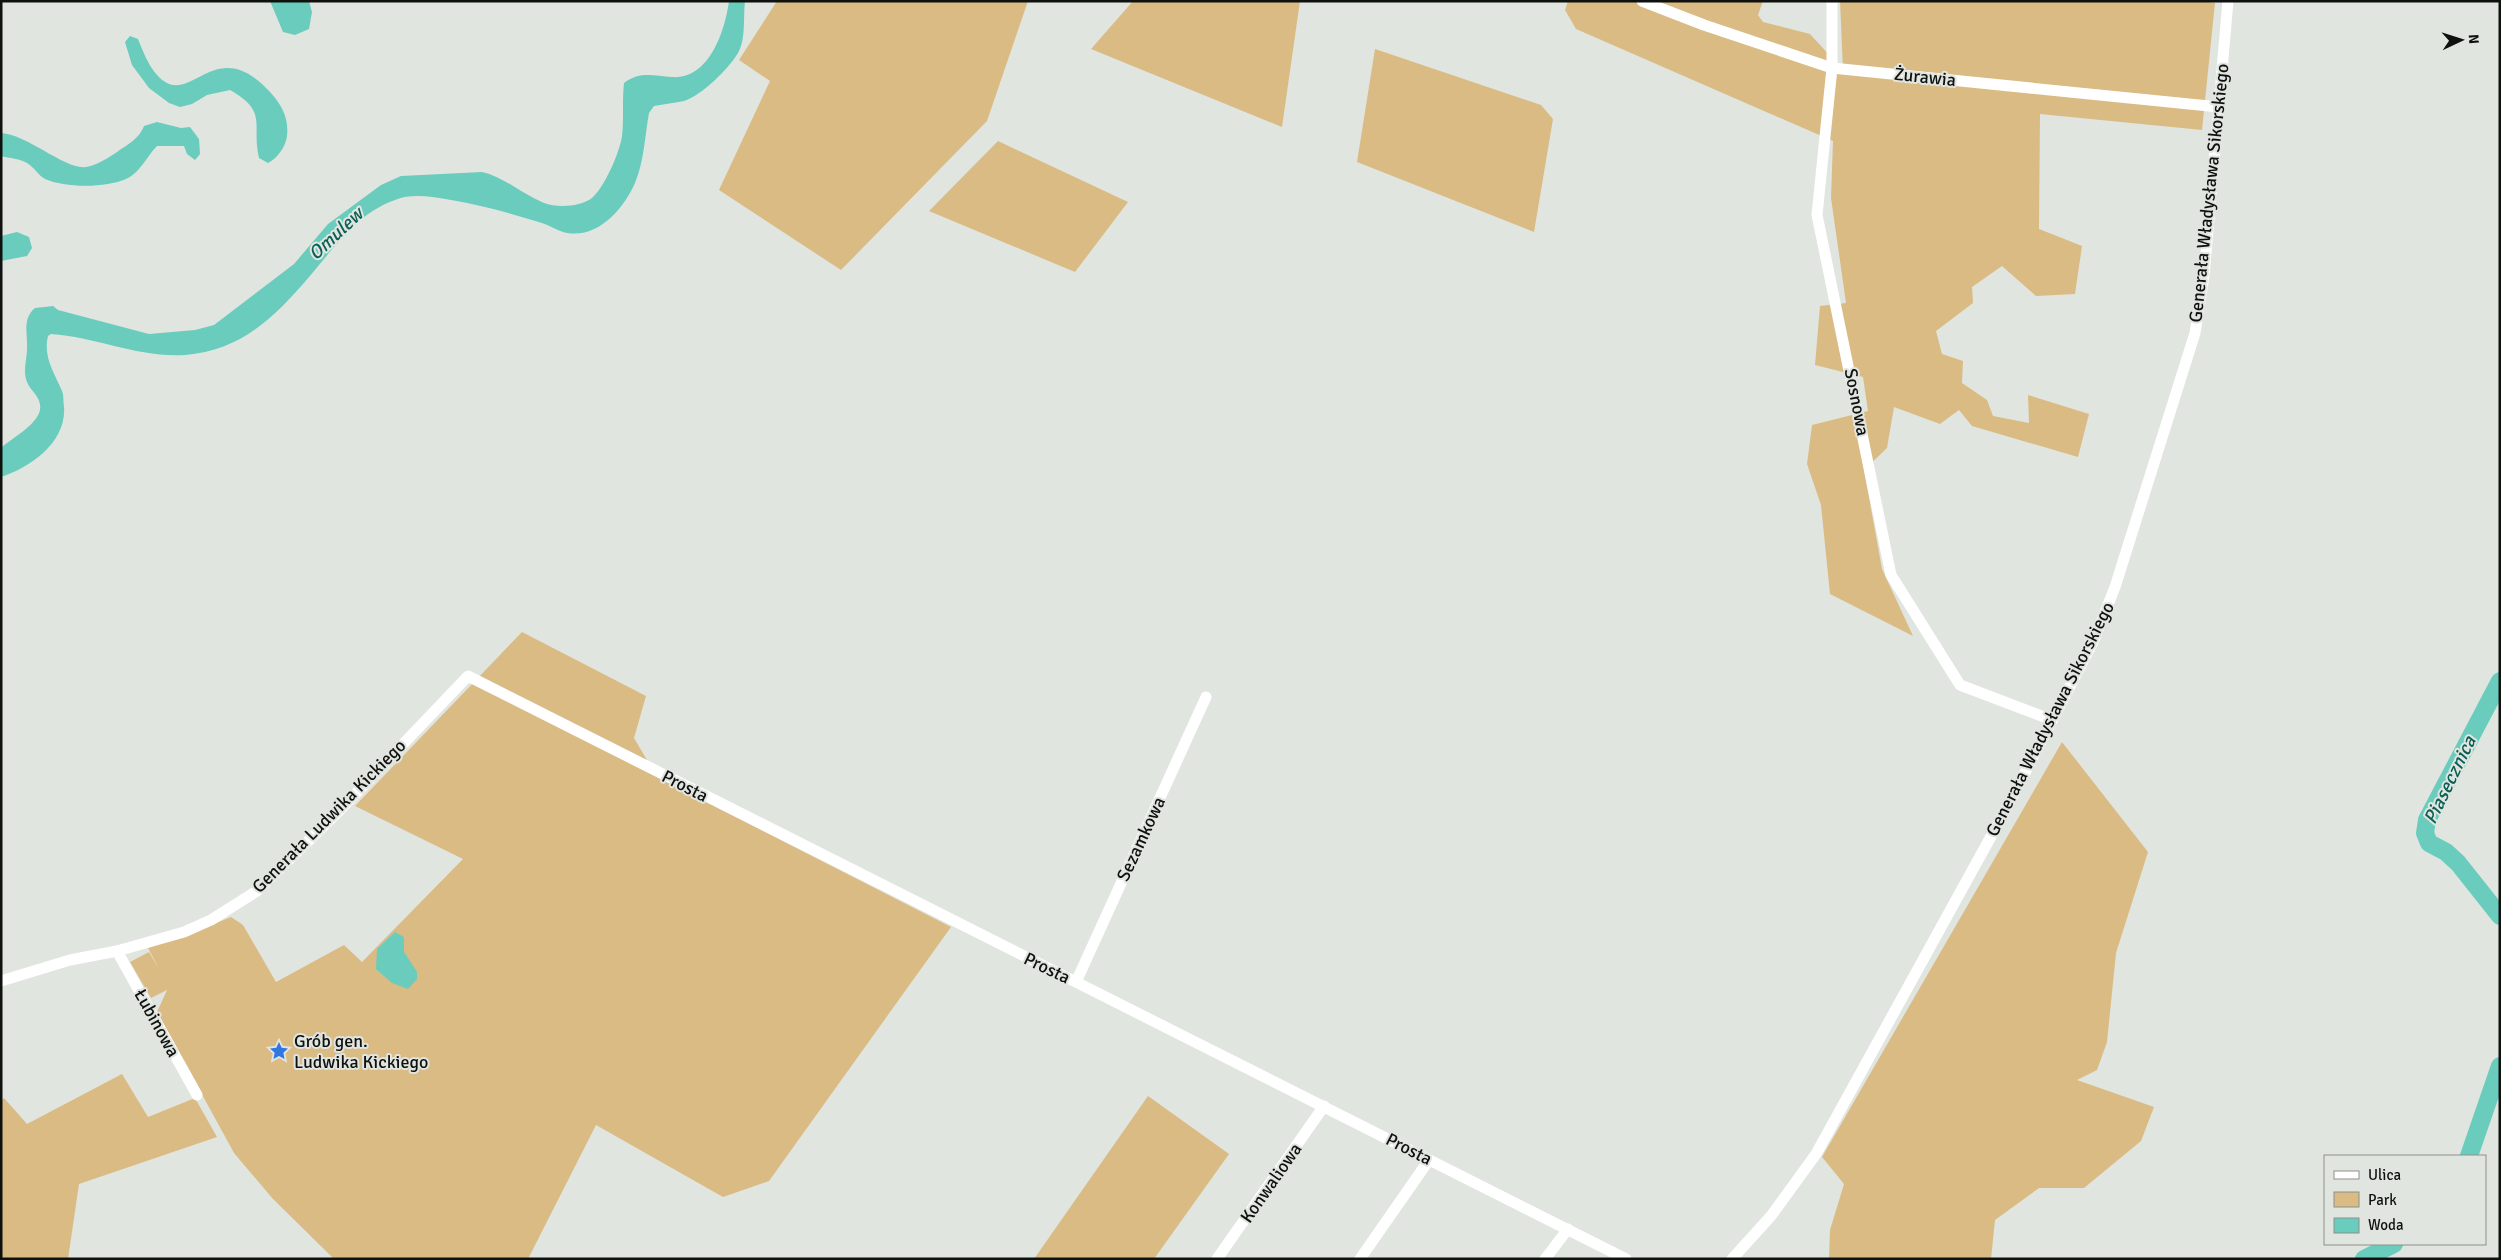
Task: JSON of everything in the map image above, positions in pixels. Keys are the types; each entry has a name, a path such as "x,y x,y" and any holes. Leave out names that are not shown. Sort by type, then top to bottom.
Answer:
{"street":[{"name":"Żurawia","path":"1642,1 1704,25 1832,68 2219,107"},
{"name":"Sosnowa","path":"1832,1 1832,68 1818,214 1891,575 1960,685 2052,720"},
{"name":"Generała Władysława Sikorskiego","path":"1732,1259 1771,1216 1816,1154 2005,811 2094,640 2115,587 2195,333 2204,276 2228,1"},
{"name":"Generała Ludwika Kickiego","path":"1,981 70,960 117,951 184,932 210,920 257,891 341,809 468,676"},
{"name":"Prosta","path":"468,676 1626,1259"},
{"name":"Sezamkowa","path":"1076,982 1206,696"},
{"name":"Łubinowa","path":"117,951 197,1095"},
{"name":"Konwaliowa","path":"1217,1259 1324,1106"},
{"path":"1360,1259 1430,1160"},
{"path":"1545,1259 1568,1229"}],"green space":[{"path":"777,1 1028,1 987,121 841,270 719,190 770,81 739,60"},
{"path":"1133,1 1300,1 1282,127 1091,49"},
{"path":"1568,1 1763,1 1758,15 1763,22 1810,34 1843,70 1840,1 2203,1 2215,3 2202,130 2040,114 2039,229 2082,246 2075,294 2036,296 2002,266 1972,287 1973,303 1936,331 1942,354 1963,361 1962,383 1987,400 1993,416 2029,423 2028,395 2089,414 2078,457 1972,426 1959,410 1940,424 1894,407 1887,448 1864,470 1882,569 1913,636 1830,594 1821,505 1807,464 1812,425 1868,411 1863,377 1815,365 1820,306 1846,303 1831,198 1833,141 1576,29 1565,10"},
{"path":"1375,49 1541,105 1553,119 1534,232 1357,162"},
{"path":"998,141 1128,202 1075,272 929,211"},
{"path":"522,632 646,696 634,738 657,777 951,927 769,1181 723,1197 596,1125 528,1259 334,1259 273,1199 234,1153 157,1012 167,990 151,998 130,962 149,952 159,969 148,948 231,917 243,925 276,982 344,945 362,962 463,859 355,806"},
{"path":"2062,742 2148,852 2116,953 2107,1042 2097,1070 2077,1080 2154,1107 2141,1141 2084,1188 2039,1188 1995,1220 1991,1259 1829,1259 1830,1230 1844,1184 1822,1157"},
{"path":"122,1074 148,1117 195,1098 217,1137 79,1184 68,1259 1,1259 1,1101 4,1098 27,1124"},
{"path":"1148,1096 1229,1154 1154,1259 1034,1259"}],"water":[{"path":"270,1 309,1 312,12 309,29 295,35 283,32"},
{"name":"Omulew","path":"729,1 745,1 741,45 735,58 723,73 691,98 654,106 649,113 642,157 635,183 616,213 597,228 575,234 474,204 430,197 402,198 381,206 357,223 296,292 269,319 254,330 223,347 185,355 168,355 51,334 48,336 47,344 48,358 62,391 64,406 60,431 53,442 35,460 1,477 1,448 29,426 38,416 40,410 38,398 29,386 25,373 27,320 35,308 53,306 58,310 149,334 195,330 214,325 294,264 328,224 381,185 401,176 482,172 490,174 549,205 568,206 587,201 597,193 611,169 618,151 622,136 624,83 641,76 685,76 696,71 713,51 719,39 724,26"},
{"path":"130,36 138,39 153,70 167,83 177,85 188,82 222,68 236,69 252,76 270,92 281,107 286,118 286,140 278,155 268,163 259,158 254,112 250,105 230,90 207,95 192,104 180,107 169,103 149,88 132,65 125,42"},
{"path":"157,122 181,128 190,127 199,139 200,154 195,160 187,154 184,146 157,146 139,169 126,179 108,184 86,186 53,182 45,179 24,162 1,156 1,133 12,135 68,163 86,167 106,159 136,138 144,126"},
{"path":"17,232 29,237 32,248 27,256 1,261 1,236"},
{"path":"395,932 404,937 404,952 417,972 417,979 408,989 392,983 376,969 377,949"}],"waterway":[{"name":"Piasecznica","path":"2500,681 2427,820 2425,833 2429,843 2446,852 2458,863 2500,916"},
{"name":"Piasecznica","path":"2469,1155 2500,1066"},
{"name":"Piasecznica","path":"2364,1259 2392,1245"}],"place":[{"name":"Grób gen. Ludwika Kickiego","path":"279,1051"}]}
